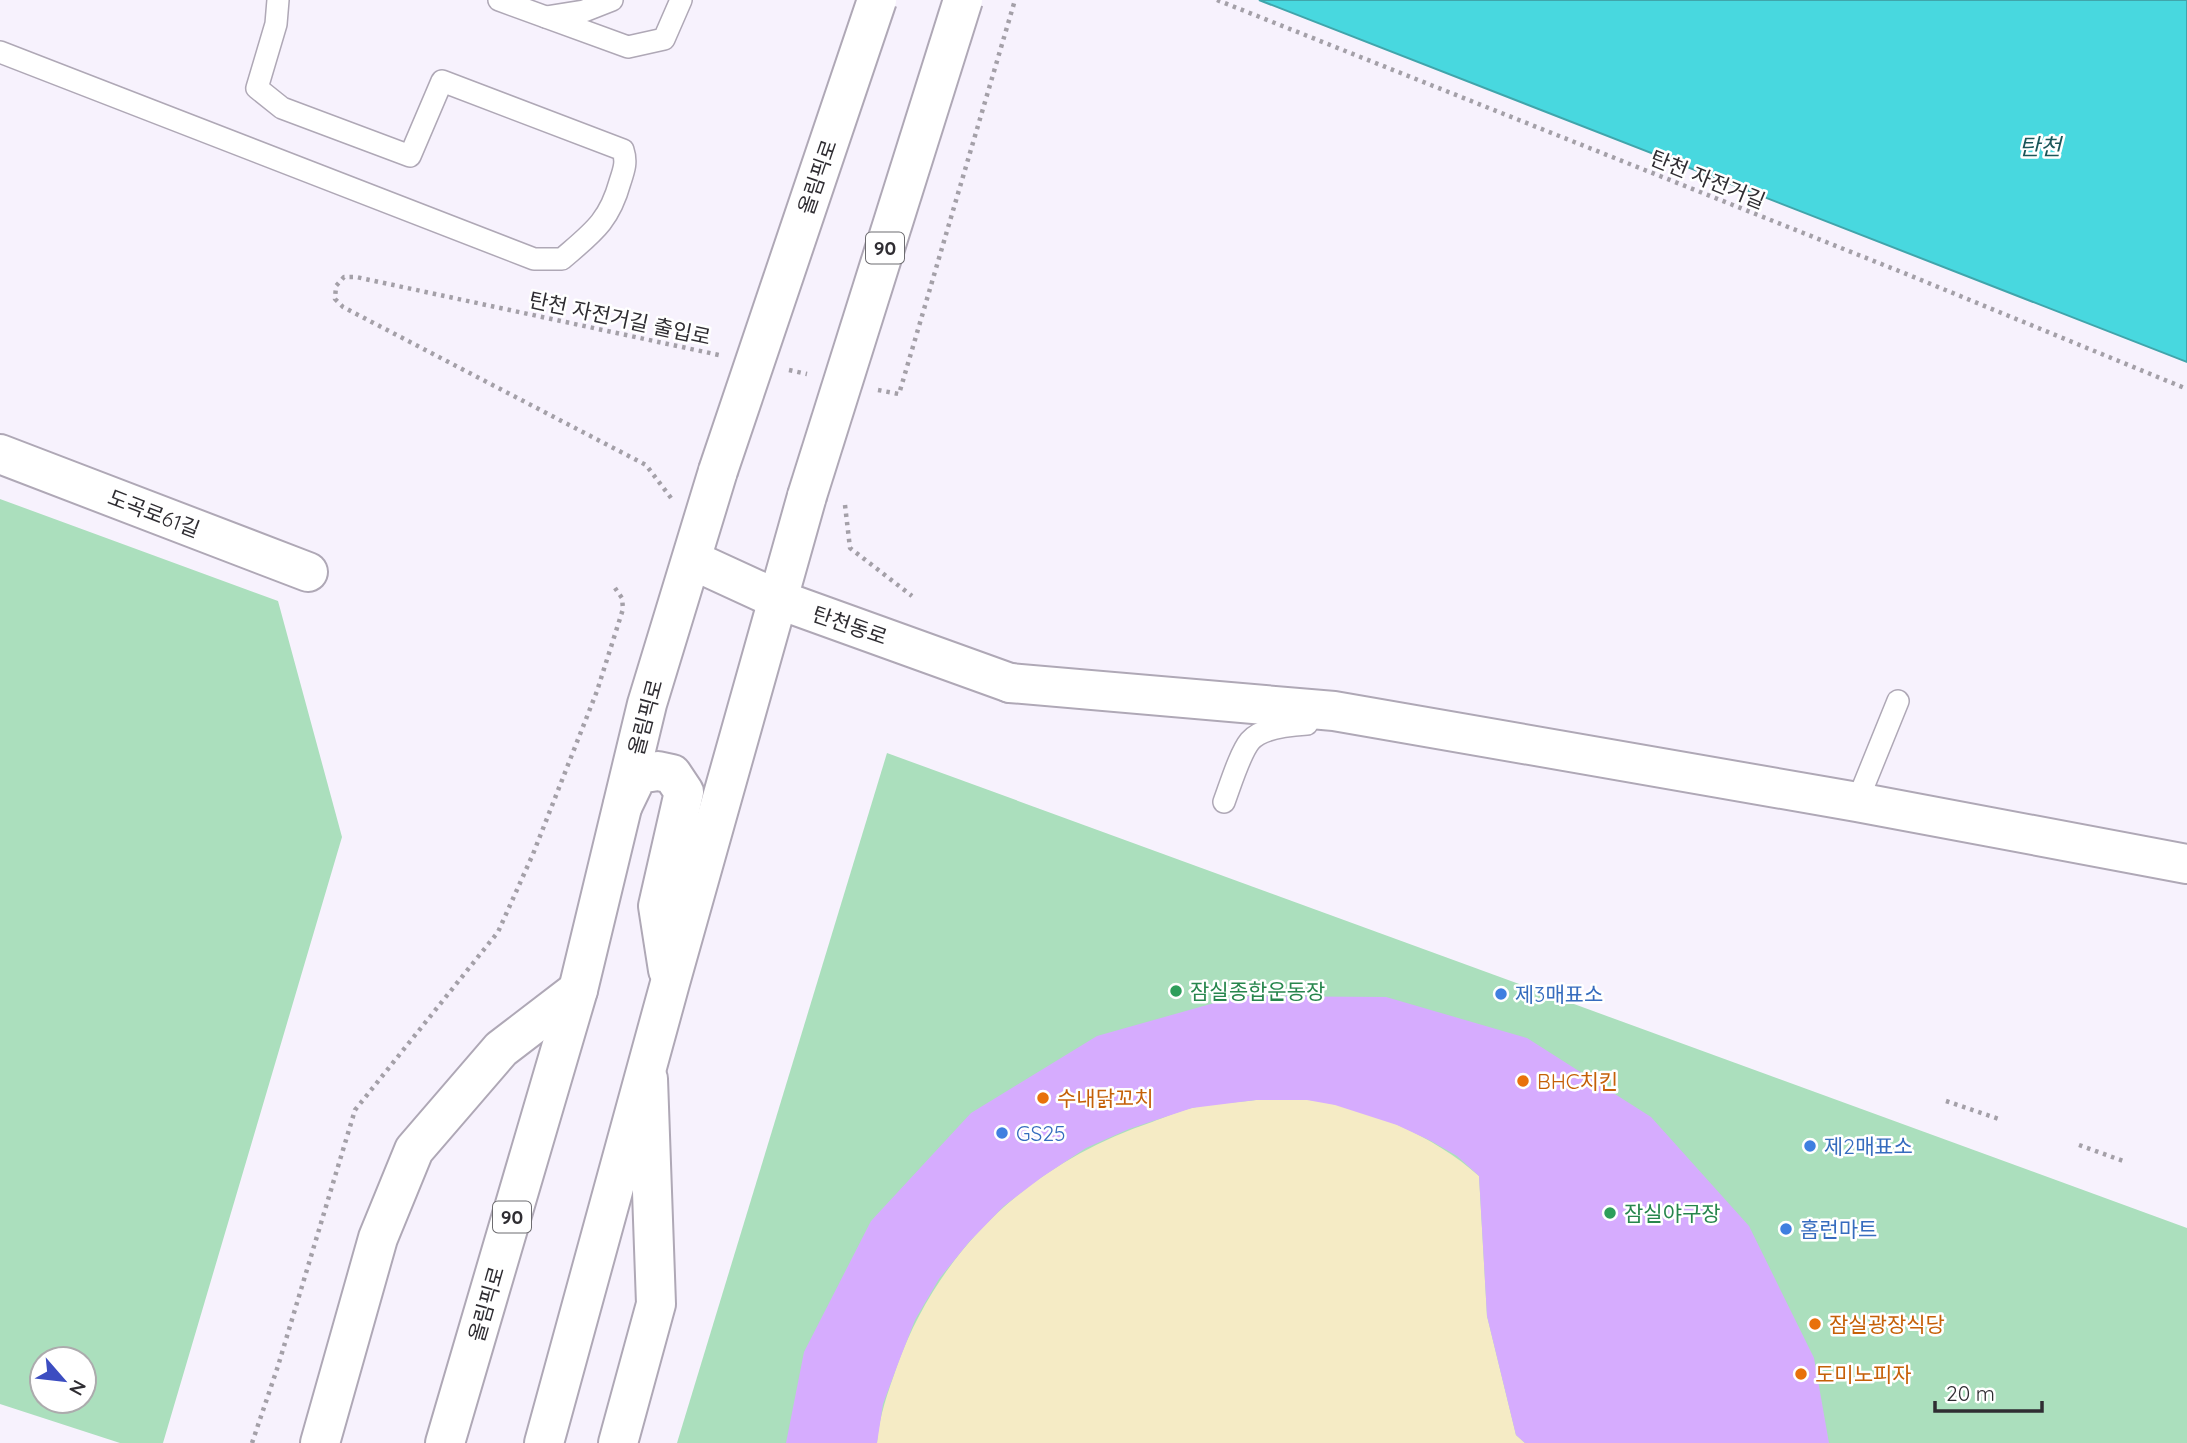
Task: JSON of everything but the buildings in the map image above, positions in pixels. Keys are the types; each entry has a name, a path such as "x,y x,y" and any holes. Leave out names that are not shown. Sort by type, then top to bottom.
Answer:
{"main road":[{"name":"올림픽로","path":"445,1443 578,990 646,704 718,471 877,0"},
{"name":"90","path":"544,1443 807,496 963,0"},
{"name":"도곡로61길","path":"0,454 308,572"},
{"name":"탄천동로","path":"692,560 777,600 1010,683 1334,711 1857,802 2187,864"},
{"path":"618,821 626,795 638,774 658,771 672,774 684,792 657,906 670,983"},
{"path":"320,1443 377,1238 414,1150 502,1049 578,990"},
{"path":"618,1443 656,1304 647,1065"}],"lane":[{"path":"0,52 534,259 562,259 601,225 614,203 626,160 623,150 442,81 410,156 282,107 257,88 276,24 278,0"},
{"path":"499,0 628,47 664,39 681,0"},
{"path":"543,18 584,12 612,0"},
{"path":"1224,802 1251,739 1282,725 1332,724 1830,812 1857,802 1898,701"}],"path":[{"path":"872,388 899,394 1015,0"},
{"name":"탄천 자전거길","path":"1217,0 1904,273 2187,389"},
{"name":"탄천 자전거길 출입로","path":"671,499 646,465 343,307 335,299 335,286 344,277 356,276 723,356"},
{"path":"777,368 818,377"},
{"path":"845,505 850,548 912,596"},
{"path":"252,1443 282,1354 355,1110 498,932 533,854 597,691 623,609 622,598 615,588"},
{"path":"1946,1101 2002,1120"},
{"path":"2079,1145 2126,1162"}],"green space":[{"path":"0,499 278,601 342,837 163,1443 120,1443 34,1415 98,1415 98,1345 28,1345 28,1413 0,1404"},
{"name":"잠실종합운동장","path":"887,753 2187,1228 2187,1443 677,1443"}],"sand":[{"path":"1256,1100 1310,1100 1378,1117 1422,1136 1479,1176 1487,1316 1516,1435 1525,1443 877,1443 887,1395 915,1323 938,1283 965,1247 996,1214 1030,1185 1068,1160 1109,1139 1187,1109"}],"water":[{"name":"탄천","path":"1259,0 2187,0 2187,362"}],"place":[{"name":"잠실종합운동장","path":"1176,991"},
{"name":"제3매표소","path":"1501,994"},
{"name":"BHC치킨","path":"1523,1081"},
{"name":"수내닭꼬치","path":"1043,1098"},
{"name":"GS25","path":"1002,1133"},
{"name":"제2매표소","path":"1810,1146"},
{"name":"잠실야구장","path":"1610,1213"},
{"name":"홈런마트","path":"1786,1229"},
{"name":"잠실광장식당","path":"1815,1324"},
{"name":"도미노피자","path":"1801,1374"}]}
